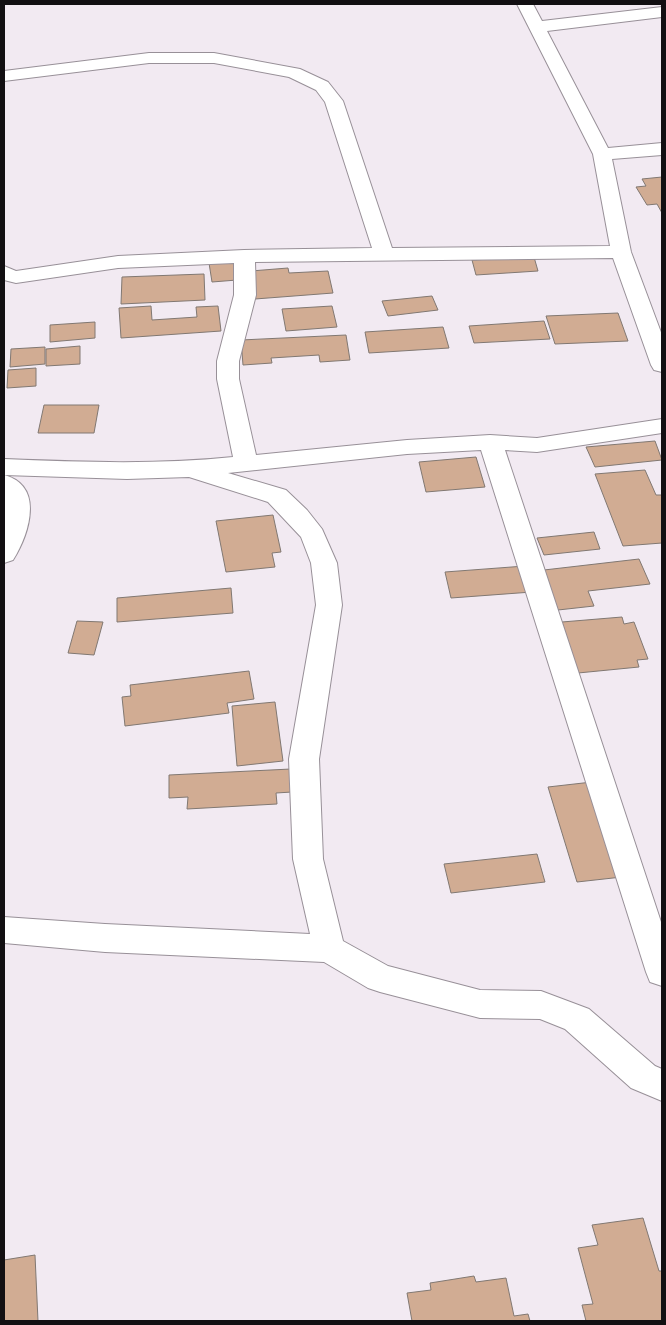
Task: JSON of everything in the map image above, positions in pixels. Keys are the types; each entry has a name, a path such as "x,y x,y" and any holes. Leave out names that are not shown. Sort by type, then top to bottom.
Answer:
{"street":[{"path":"525,4 602,154 621,252 652,308 662,365"},
{"path":"536,27 662,12"},
{"path":"4,76 174,57 214,58 294,73 322,86 334,101 384,255"},
{"path":"602,154 662,149"},
{"path":"4,272 6,275 16,277 118,262 244,256 621,252"},
{"path":"244,256 245,296 228,361 228,379 246,463"},
{"path":"4,466 127,471 190,469 407,447 490,442 537,444 662,426"},
{"path":"490,442 571,697 662,972"},
{"path":"190,469 277,496 298,516 313,535 324,563 329,605 304,759 308,859 329,949"},
{"path":"4,483 13,488 18,517 17,533 4,554"},
{"path":"4,930 105,938 329,949 380,978 480,1004 541,1005 577,1019 643,1077 662,1085"}],"building":[{"path":"662,177 662,213 657,204 647,205 636,187 646,186 642,179"},
{"path":"534,257 538,271 476,275 472,260"},
{"path":"235,261 237,280 212,282 209,263"},
{"path":"288,268 289,273 328,271 333,293 255,299 251,271"},
{"path":"204,274 205,300 121,304 122,277"},
{"path":"432,296 438,310 388,316 382,301"},
{"path":"151,306 152,320 197,317 196,307 218,306 221,331 121,338 119,308"},
{"path":"332,306 337,327 286,331 282,309"},
{"path":"618,313 628,341 555,344 546,316"},
{"path":"544,321 550,339 474,343 469,326"},
{"path":"95,322 95,338 50,342 50,325"},
{"path":"443,327 449,348 369,353 365,332"},
{"path":"346,335 350,360 320,362 319,355 271,358 272,363 243,365 241,340"},
{"path":"80,346 80,364 46,366 46,349"},
{"path":"45,347 45,364 10,367 11,349"},
{"path":"36,368 36,386 7,388 8,370"},
{"path":"44,405 99,405 94,433 38,433"},
{"path":"655,441 662,460 595,467 586,447"},
{"path":"476,457 485,487 426,492 419,462"},
{"path":"645,470 656,495 662,495 662,543 623,546 595,474"},
{"path":"273,515 281,552 272,553 275,567 226,572 216,521"},
{"path":"594,532 600,549 544,555 537,538"},
{"path":"639,559 650,584 588,591 594,606 558,610 544,570"},
{"path":"525,566 532,592 451,598 445,572"},
{"path":"231,588 233,613 117,622 117,598"},
{"path":"622,617 624,624 634,622 648,659 637,660 639,667 578,673 562,622"},
{"path":"77,621 103,622 94,655 68,653"},
{"path":"249,671 254,699 227,703 229,713 125,726 122,697 131,696 130,685"},
{"path":"275,702 283,761 237,766 232,706"},
{"path":"291,769 292,792 276,793 277,804 187,809 188,797 169,798 169,775"},
{"path":"592,782 622,877 577,882 548,787"},
{"path":"537,854 545,882 451,893 444,864"},
{"path":"643,1218 659,1271 662,1271 662,1321 586,1321 582,1305 593,1304 578,1248 598,1245 592,1225"},
{"path":"35,1255 38,1321 4,1321 4,1260"},
{"path":"474,1276 476,1282 506,1278 514,1316 528,1314 530,1321 412,1321 407,1293 431,1290 430,1283"}]}
